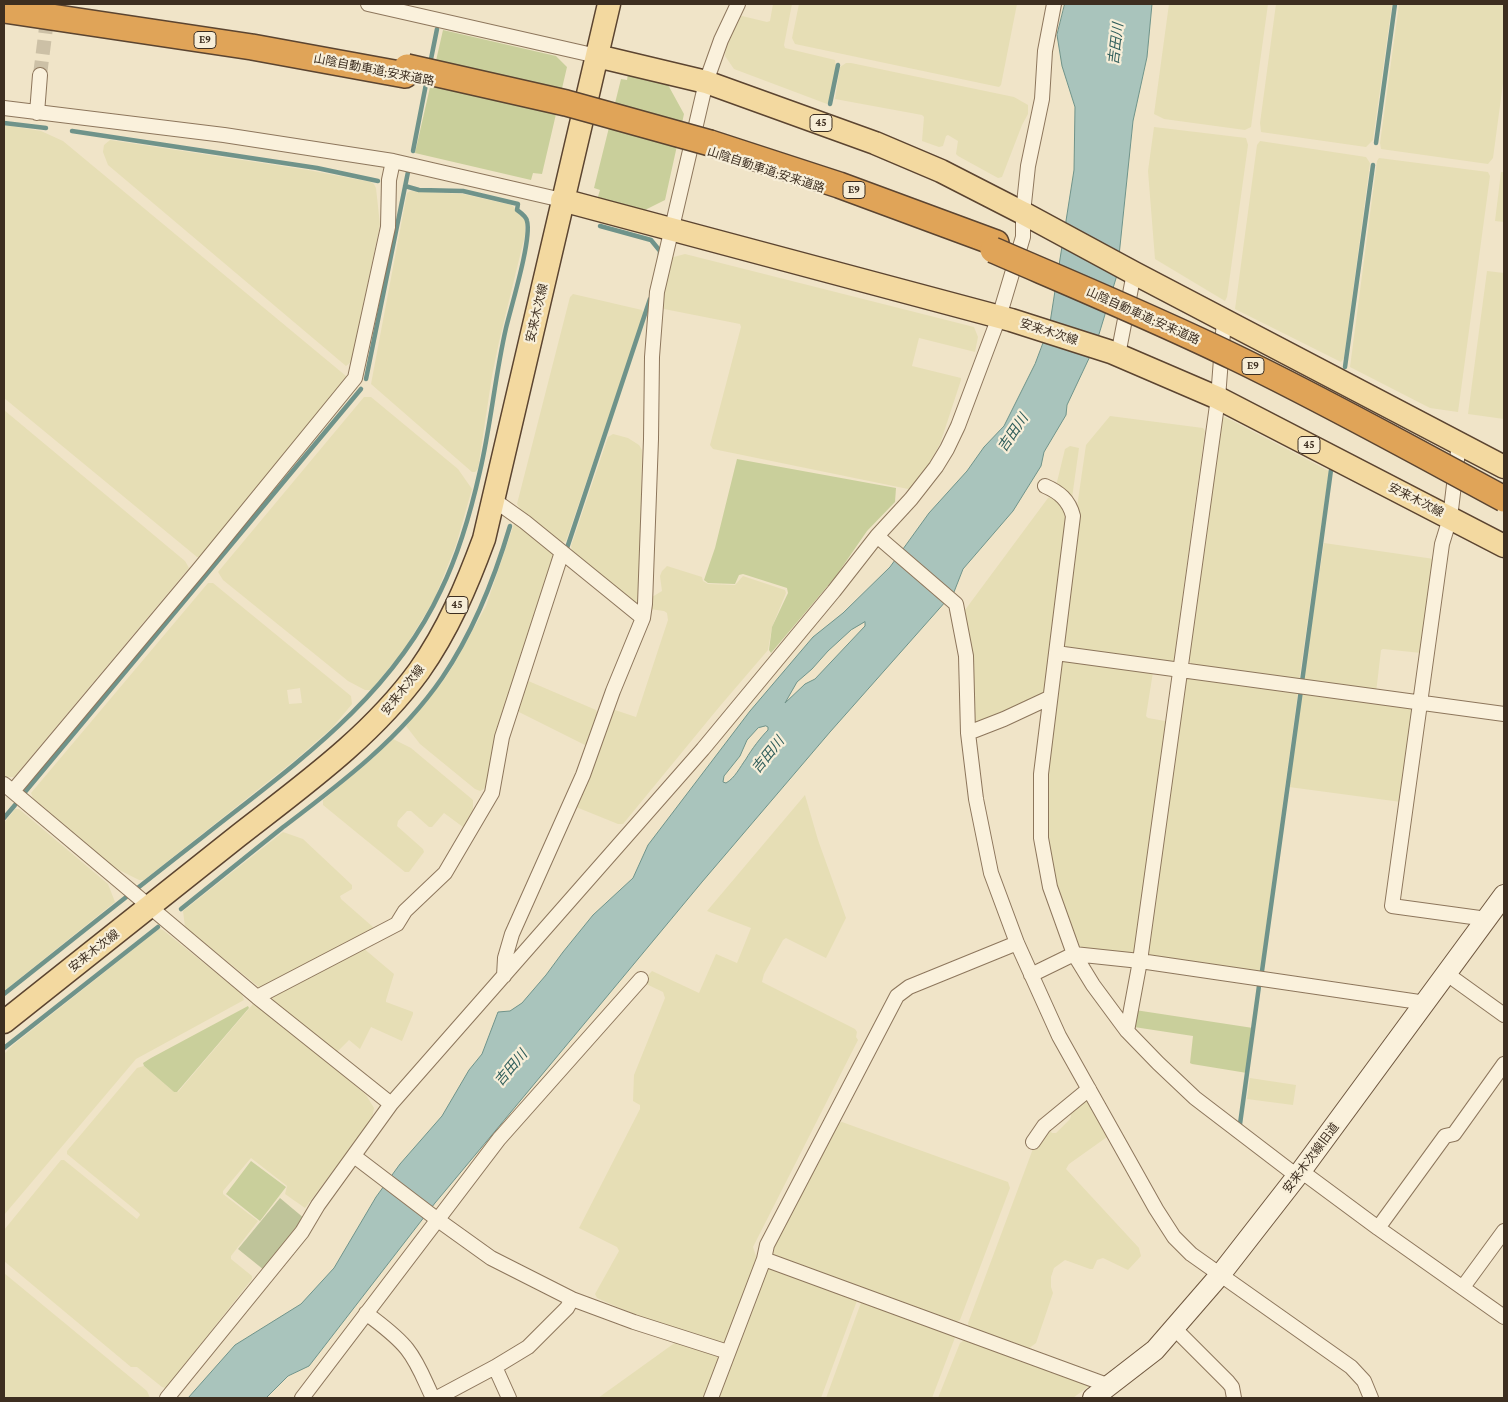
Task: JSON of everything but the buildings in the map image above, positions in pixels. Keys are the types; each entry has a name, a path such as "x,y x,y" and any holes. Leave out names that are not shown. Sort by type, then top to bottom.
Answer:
{"highway":[{"name":"山陰自動車道;安来道路","path":"23,4 254,38 566,103 839,185 1158,312 1317,389 1504,489"},
{"name":"山陰自動車道;安来道路","path":"4,10 406,71"},
{"name":"山陰自動車道;安来道路","path":"995,247 1154,319 1312,396 1504,499"}],"main road":[{"name":"安来木次線","path":"4,1022 298,789 343,751 380,717 404,690 434,648 452,616 473,570 484,539 609,4"},
{"name":"45","path":"597,56 706,82 875,143 941,171 1504,467"},
{"name":"安来木次線","path":"562,200 1005,318 1115,353 1218,398 1504,546"}],"street":[{"path":"368,4 597,56"},
{"path":"504,976 504,958 512,934 583,775 613,691 643,618 646,595 657,292 706,82 721,40 738,4"},
{"path":"167,1398 302,1232 318,1205 357,1158 391,1104 702,749 936,467 958,426 1005,318 1028,216 1028,166 1042,99 1045,51 1054,4"},
{"path":"37,113 40,75"},
{"path":"4,108 224,135 393,161 562,200"},
{"path":"391,1104 257,998 8,788 194,575 356,378 388,227 390,180 393,161"},
{"path":"1115,353 1132,272"},
{"path":"1127,1031 1140,961 1218,398 1224,320"},
{"path":"1459,443 1450,518 1442,544 1392,906 1487,919"},
{"path":"1045,486 1055,490 1065,499 1073,516 1041,774 1041,838 1050,887 1074,954 1092,985 1127,1031 1195,1098 1299,1174 1504,1317"},
{"path":"494,500 525,522 643,618"},
{"path":"879,538 956,604 966,656 968,733 976,799 991,873 1017,943 1059,1036 1141,1183 1174,1237 1191,1254 1351,1367 1364,1381 1372,1398"},
{"path":"257,998 398,924 405,911 445,874 492,793 502,737 562,552"},
{"path":"1056,653 1504,714"},
{"path":"968,733 1049,698"},
{"name":"安来木次線旧道","path":"1099,1395 1155,1350 1220,1275 1299,1174 1504,895"},
{"path":"711,1398 764,1259 767,1245 897,996 909,987 1017,943"},
{"path":"1031,974 1074,954 1140,961 1426,1003"},
{"path":"1447,974 1504,1016"},
{"path":"302,1398 498,1138 641,979"},
{"path":"1378,1228 1445,1136 1454,1134 1504,1064"},
{"path":"1033,1142 1044,1126 1089,1090"},
{"path":"357,1158 490,1258 572,1299 634,1322 728,1352"},
{"path":"1463,1287 1504,1231"},
{"path":"764,1259 1099,1395"},
{"path":"437,1398 495,1368 528,1347 567,1308 572,1299"},
{"path":"366,1312 407,1349 417,1364 433,1398"},
{"path":"1175,1329 1228,1382 1232,1388 1234,1398"},
{"path":"495,1368 509,1398"}],"shaded area":[{"path":"773,4 792,4 785,48 835,60 836,67 827,104 734,69 725,56 726,46 739,16 770,21"},
{"path":"799,4 1017,4 1001,85 999,87 795,44 792,38"},
{"path":"1169,4 1268,4 1251,127 1245,130 1164,119 1154,114"},
{"path":"1276,4 1392,4 1373,140 1366,147 1261,132 1260,123"},
{"path":"1399,4 1504,4 1504,76 1493,158 1488,164 1381,149 1380,143"},
{"path":"846,63 1014,97 1028,105 1028,114 1002,177 998,178 958,156 956,154 958,141 948,135 943,146 939,147 922,141 924,117 922,115 835,99 840,67"},
{"path":"4,125 41,131 63,141 346,376 345,383 200,557 197,557 4,398"},
{"path":"1154,127 1246,138 1248,145 1225,301 1155,259 1148,171"},
{"path":"110,140 308,170 374,184 380,225 351,362 346,366 108,165 103,152 104,145"},
{"path":"1260,141 1366,157 1370,163 1344,358 1341,362 1235,309 1257,145"},
{"path":"1379,158 1488,172 1490,176 1458,412 1430,408 1350,367 1377,161"},
{"path":"1501,172 1504,172 1504,222 1495,221"},
{"path":"410,191 463,194 512,205 525,220 525,235 499,342 478,469 475,472 472,472 371,384 407,193"},
{"path":"685,254 974,327 978,337 975,352 919,338 912,366 961,378 961,380 940,444 913,490 713,449 710,445 741,327 740,324 664,309 661,297 670,258"},
{"path":"1487,271 1504,273 1504,419 1468,414"},
{"path":"573,294 642,310 644,314 566,541 560,543 521,510 517,504 570,297"},
{"path":"364,397 371,397 458,469 472,489 456,545 434,600 403,651 371,690 365,690 348,681 223,580 218,572"},
{"path":"4,410 185,561 189,568 14,777 6,777 4,775"},
{"path":"1110,416 1203,428 1205,431 1174,660 1169,664 1063,649 1077,507 1086,445"},
{"path":"1225,417 1329,471 1299,681 1194,668 1188,659 1221,418"},
{"path":"613,434 628,438 639,445 642,450 639,600 634,604 572,552 571,546 608,437"},
{"path":"1070,446 1079,448 1072,498 1056,486 1065,449"},
{"path":"1052,496 1060,500 1067,515 1045,692 1041,697 977,723 974,722 973,662 965,610 1048,498"},
{"path":"515,521 558,553 496,739 487,783 484,789 480,791 475,789 420,744 406,726 453,666 486,606"},
{"path":"1324,543 1434,559 1421,653 1381,650 1376,693 1303,682"},
{"path":"667,566 702,577 703,581 708,584 735,585 743,576 785,590 786,593 772,627 768,650 623,824 618,824 576,807 612,711 615,710 636,717 668,620 667,613 664,611 650,609 652,597 662,591 660,576"},
{"path":"208,583 213,583 351,696 352,704 332,728 294,761 144,880 139,880 115,868 33,798 31,793","holes":["300,688 302,703 289,704 287,690"]},
{"path":"1068,658 1153,672 1146,716 1167,723 1134,952 1131,954 1080,949 1076,946 1060,901 1050,860 1045,792 1060,662"},
{"path":"1188,674 1298,692 1260,972 1147,955 1184,677"},
{"path":"526,680 596,710 599,717 590,743 585,745 515,710"},
{"path":"1302,692 1414,705 1401,802 1289,787"},
{"path":"393,739 411,748 473,800 473,812 463,827 444,813 432,827 429,827 411,811 407,811 398,821 397,826 424,852 409,872 405,872 323,805 323,800"},
{"path":"805,795 818,840 846,918 826,958 786,938 783,940 764,974 762,982 855,1029 858,1040 753,1247 758,1262 725,1345 699,1335 656,1324 597,1298 595,1294 619,1251 617,1247 579,1228 640,1109 640,1105 633,1101 634,1075 665,998 663,992 642,982 652,971 699,993 716,954 737,963 751,928 707,911"},
{"path":"15,809 19,809 108,884 115,902 4,991 4,823"},
{"path":"283,832 303,839 352,885 352,889 340,896 341,899 373,927 372,930 260,988 185,927 183,911"},
{"path":"159,929 163,930 242,994 244,1000 136,1059 4,1215 4,1054"},
{"path":"362,947 394,974 386,1002 413,1012 413,1014 402,1041 371,1027 360,1049 349,1040 338,1051 335,1051 272,1000 273,996"},
{"path":"253,1004 257,1004 366,1095 374,1108 372,1119 305,1208 285,1194 287,1186 251,1158 223,1191 223,1194 258,1221 231,1256 231,1259 252,1276 252,1279 165,1388 137,1367 131,1367 4,1261 4,1230 61,1160 64,1160 137,1219 140,1215 139,1213 67,1154 67,1151 137,1068 144,1066 174,1092 178,1092"},
{"path":"1250,1078 1296,1085 1293,1105 1247,1099"},
{"path":"1086,1099 1090,1101 1107,1137 1069,1164 1066,1169 1139,1248 1141,1256 1128,1270 1103,1258 1097,1260 1093,1269 1065,1260 1054,1268 1051,1277 1053,1293 1036,1343 1028,1349 969,1328 968,1323 1034,1146 1048,1128 1052,1133 1056,1133 1070,1119 1069,1111"},
{"path":"842,1122 1008,1182 1010,1188 960,1320 954,1323 772,1256 771,1247 836,1123"},
{"path":"765,1264 858,1298 821,1398 715,1398"},
{"path":"4,1273 147,1391 150,1398 4,1398"},
{"path":"862,1300 956,1335 932,1398 826,1398"},
{"path":"966,1339 1089,1386 1073,1398 938,1398 960,1343"},
{"path":"676,1342 720,1354 721,1358 706,1398 598,1398"}],"green space":[{"path":"443,30 556,56 567,67 542,174 533,173 531,180 415,153"},
{"path":"628,74 667,83 684,114 665,200 641,212 597,200 600,190 594,188 621,79 627,80"},
{"path":"737,459 896,488 895,502 867,531 836,576 771,653 769,650 772,627 788,593 787,588 743,574 739,575 735,584 708,583 704,580 715,548"},
{"path":"248,1006 249,1008 177,1092 174,1092 144,1066 143,1063 151,1058"},
{"path":"1135,1010 1253,1028 1247,1073 1190,1063 1193,1036 1134,1027"},
{"path":"251,1161 286,1187 260,1221 226,1194"},
{"path":"280,1198 305,1219 264,1270 238,1249"}],"water":[{"name":"吉田川","path":"1065,4 1152,4 1147,57 1133,121 1117,275 1096,344 1049,329 1074,170 1075,107 1062,66 1057,35"},
{"name":"吉田川","path":"1046,336 1092,352 1067,405 1066,415 1044,452 1041,466 1013,511 963,569 954,592 830,732 702,882 435,1203 309,1366 288,1376 266,1398 188,1398 235,1345 301,1304 334,1268 376,1197 400,1164 442,1116 469,1070 482,1054 498,1012 510,1011 522,1003 593,915 633,878 648,845 750,711 813,637 843,613 890,567 929,513 1004,426 1035,364","holes":["865,622 865,626 815,679 805,684 785,703 797,682 851,630","766,726 768,730 735,775 726,783 723,782 724,776 740,756 747,740 758,728"]}],"waterway":[{"path":"1376,143 1395,4"},
{"path":"430,64 437,29"},
{"path":"830,104 838,65"},
{"path":"413,151 427,79"},
{"path":"4,123 46,128"},
{"path":"72,131 317,168 378,181"},
{"path":"1345,367 1373,165"},
{"path":"366,379 408,172"},
{"path":"4,994 306,755 338,726 396,664 420,629 441,590 464,532 473,501 487,436 502,346 524,257 528,230 527,221 517,210 518,204 463,191 419,190 405,186"},
{"path":"600,226 651,240 660,251 660,255"},
{"path":"566,551 650,299"},
{"path":"25,792 361,389"},
{"path":"1302,682 1331,470"},
{"path":"181,909 326,795 388,741 407,721 442,678 464,642 490,585 510,526"},
{"path":"1262,971 1301,690"},
{"path":"4,818 15,805"},
{"path":"4,1048 158,927"},
{"path":"1240,1124 1259,986"}],"tunnel":[{"path":"40,75 49,4"}]}
